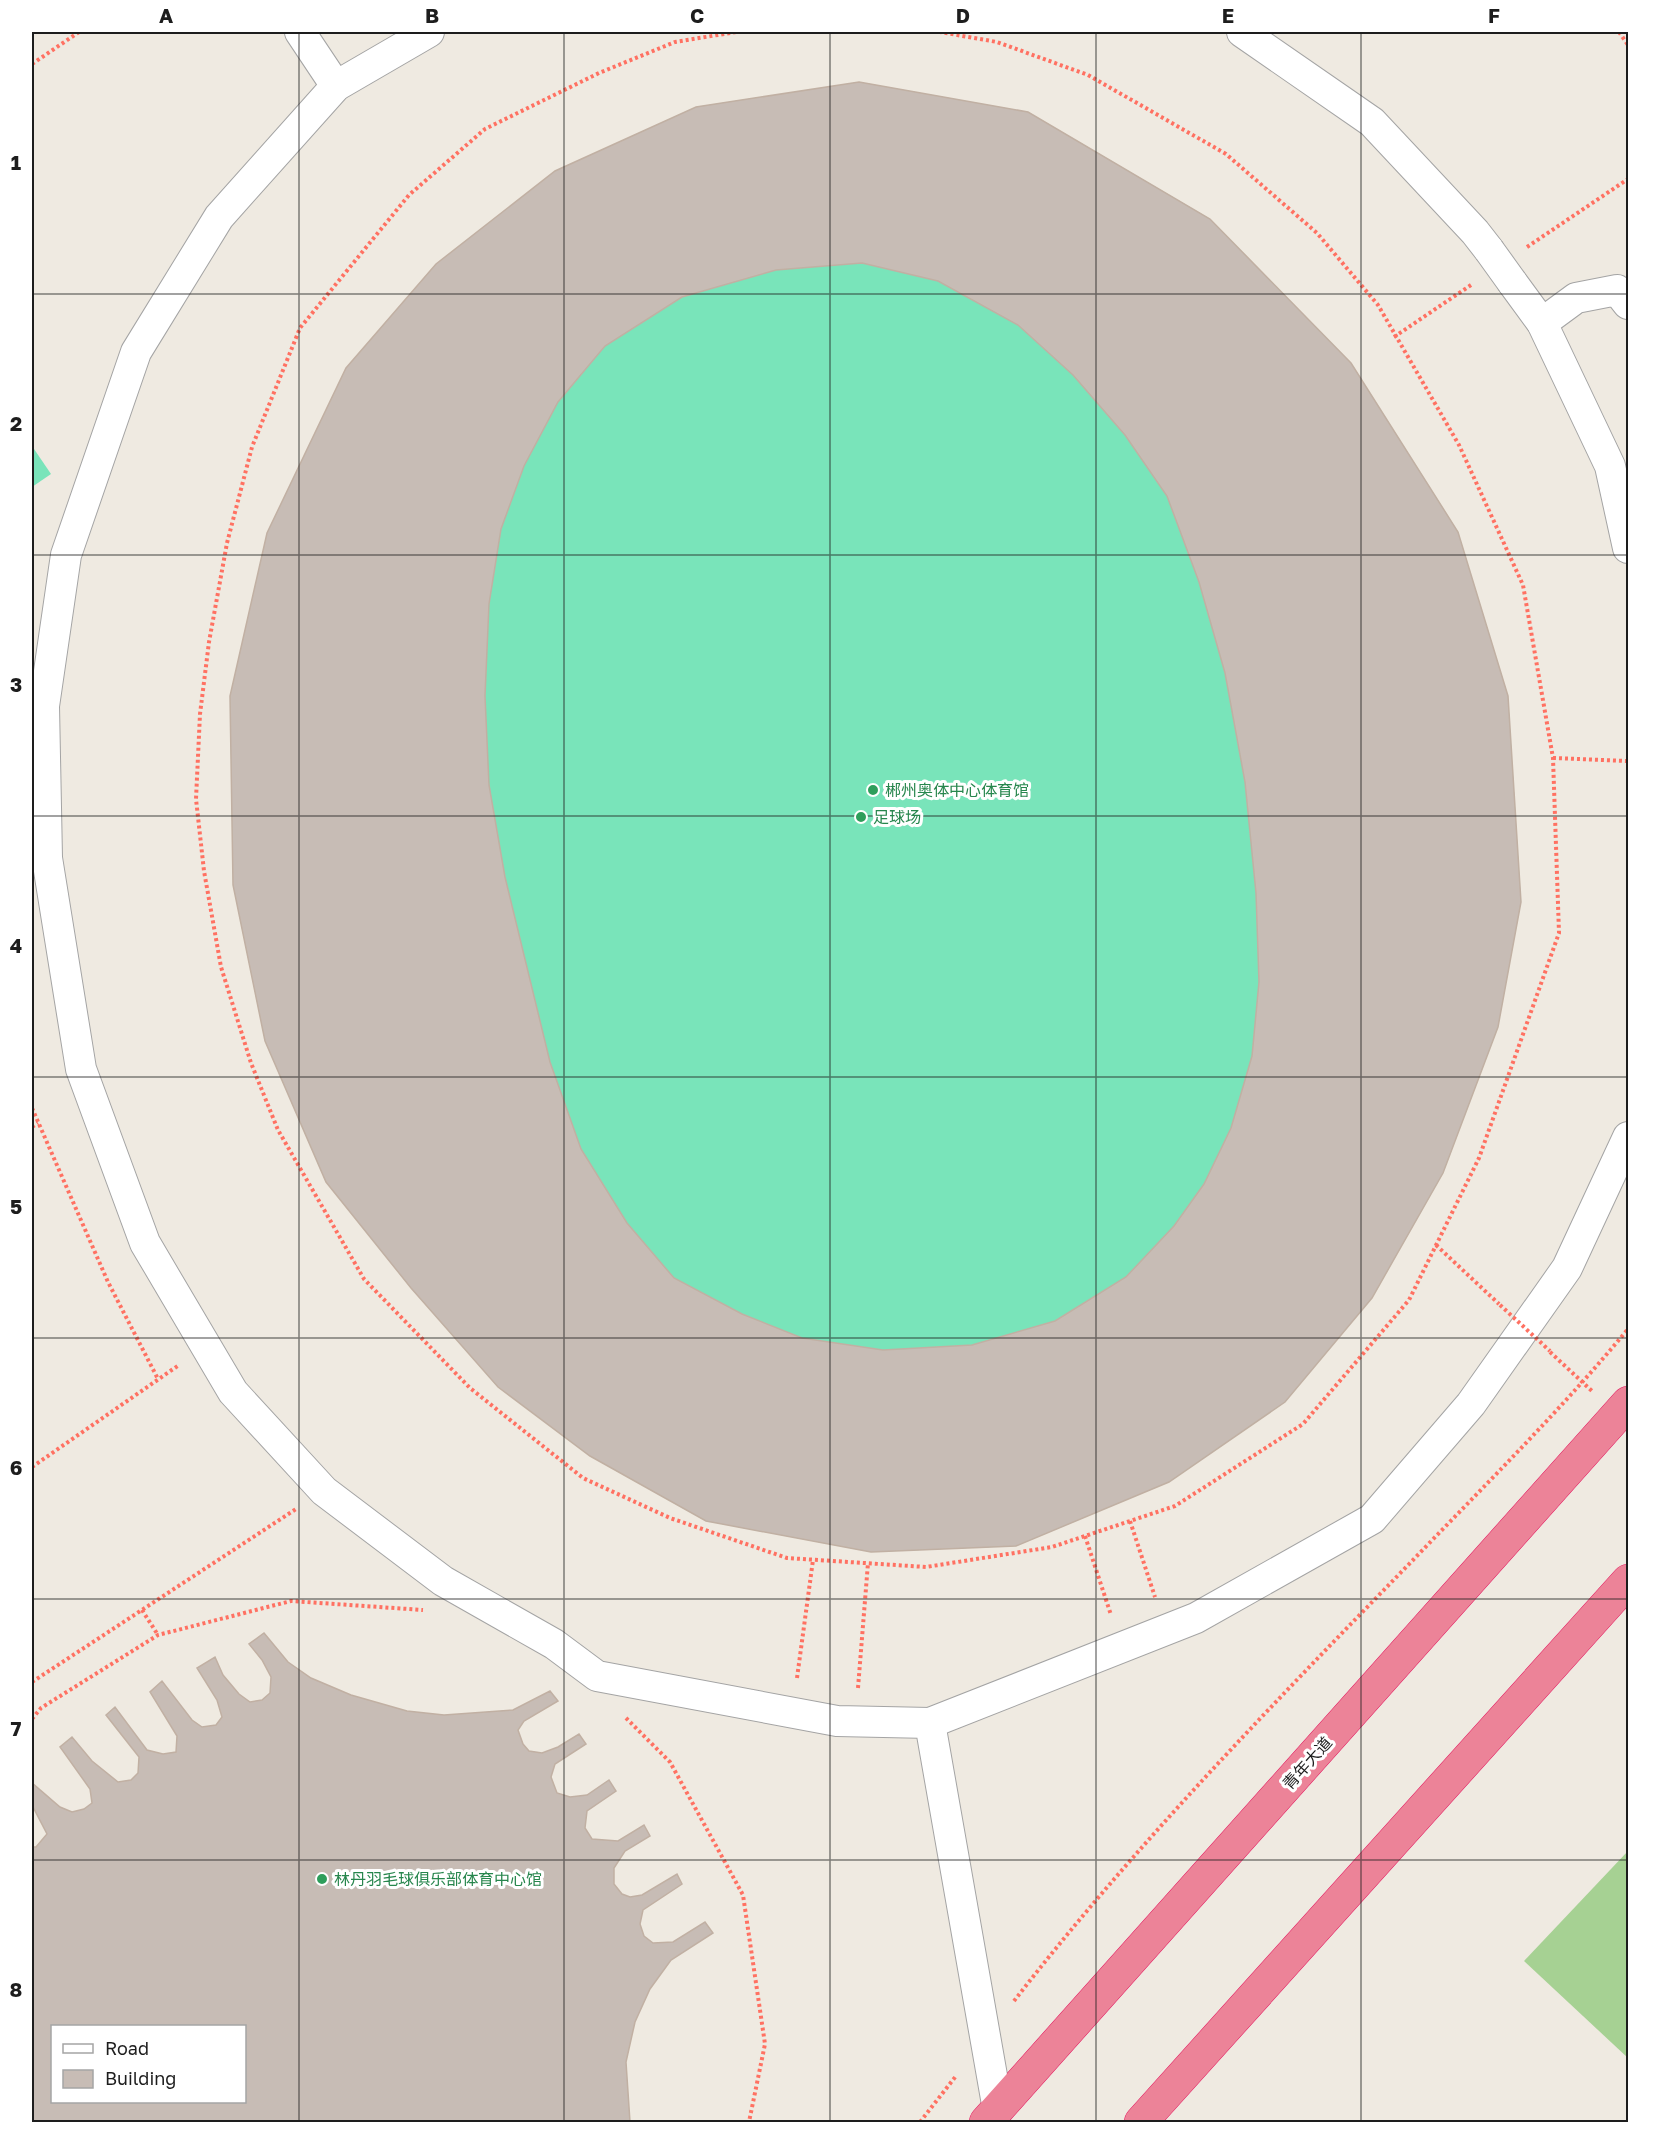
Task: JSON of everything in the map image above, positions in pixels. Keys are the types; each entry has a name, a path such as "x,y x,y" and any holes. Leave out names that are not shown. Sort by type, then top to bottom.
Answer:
{"highway":[{"name":"青年大道","path":"992,2116 1623,1409"},
{"path":"1141,2122 1629,1581"}],"street":[{"path":"300,32 336,86"},
{"path":"429,32 336,86 219,217 136,352 66,555 44,706 47,858 81,1069 145,1243 233,1392 324,1491 443,1581 554,1644 597,1676 837,1721 930,1723 1196,1618 1372,1519 1471,1404 1567,1268 1629,1137"},
{"path":"1242,32 1372,122 1489,250 1542,323 1610,466 1629,548"},
{"path":"1542,323 1576,298 1617,290 1629,304"},
{"path":"1592,1215 1629,1189"},
{"path":"930,1723 985,2038 992,2116"}],"path":[{"path":"32,64 79,32"},
{"path":"736,32 675,42 599,73 485,129 409,195 300,328 252,447 227,543 209,642 200,714 196,799 204,871 221,967 251,1063 278,1130 364,1279 470,1388 584,1478 680,1521 787,1558 926,1567 1052,1547 1175,1506 1304,1424 1409,1300 1479,1158 1559,933 1553,758 1523,585 1459,446 1378,305 1324,242 1226,154 1088,75 997,42 940,32"},
{"path":"1619,32 1629,45"},
{"path":"1553,758 1629,761"},
{"path":"32,1108 108,1281 158,1379"},
{"path":"32,1127 38,1123"},
{"path":"1436,1245 1584,1383 1623,1409"},
{"path":"920,2122 1079,1917 1320,1655 1584,1383 1629,1329"},
{"path":"32,1467 206,1346"},
{"path":"32,1682 324,1491"},
{"path":"1130,1521 1166,1629"},
{"path":"1085,1536 1122,1647"},
{"path":"793,1713 813,1560"},
{"path":"855,1722 868,1563"},
{"path":"32,1719 40,1708 158,1635 291,1601 429,1611"},
{"path":"142,1610 158,1635"},
{"path":"620,1712 670,1762 743,1894 765,2044 749,2122"}],"green space":[{"name":"郴州奥体中心体育馆","path":"859,82 1028,112 1210,219 1351,363 1458,532 1508,696 1521,902 1498,1027 1443,1173 1372,1298 1285,1402 1169,1482 1016,1546 871,1552 706,1521 590,1456 498,1387 411,1288 326,1182 265,1041 233,885 230,696 555,171 696,107"},
{"path":"32,446 51,474 32,487"},
{"path":"1628,1851 1628,2058 1524,1961"}],"building":[{"path":"859,82 1028,112 1210,219 1351,363 1458,532 1508,696 1521,902 1498,1027 1443,1173 1372,1298 1285,1402 1169,1482 1016,1546 871,1552 706,1521 590,1456 498,1387 411,1288 326,1182 265,1041 233,885 230,696 267,533 346,368 436,264 555,171 696,107","holes":["862,263 938,281 1018,325 1073,375 1125,435 1167,496 1199,582 1225,673 1245,782 1256,893 1259,982 1252,1056 1231,1128 1204,1184 1174,1226 1126,1277 1055,1321 972,1345 883,1350 802,1338 742,1314 674,1278 627,1223 581,1149 550,1062 505,877 489,785 485,696 489,604 501,529 524,466 558,402 605,346 682,297 776,270"]},
{"name":"林丹羽毛球俱乐部体育中心馆","path":"264,1633 288,1662 311,1678 351,1695 407,1711 444,1715 513,1710 550,1691 558,1701 524,1721 518,1730 523,1744 529,1751 542,1753 558,1747 579,1734 586,1744 555,1764 551,1777 557,1793 570,1797 587,1795 609,1780 616,1791 587,1811 585,1828 592,1839 618,1841 644,1825 650,1836 625,1851 614,1868 614,1884 622,1894 630,1897 642,1895 677,1874 682,1884 643,1910 640,1924 644,1936 653,1943 673,1942 705,1922 713,1933 671,1960 650,1989 635,2022 626,2062 630,2122 32,2122 32,1847 36,1847 47,1834 32,1805 32,1783 60,1807 72,1812 84,1809 92,1803 90,1789 60,1747 72,1737 92,1761 118,1782 131,1780 138,1773 139,1757 106,1715 115,1707 147,1750 163,1754 176,1752 177,1736 150,1692 162,1681 192,1720 202,1727 216,1725 222,1717 217,1700 197,1668 215,1657 223,1675 239,1694 250,1702 262,1700 270,1693 271,1677 262,1660 249,1644"}],"place":[{"name":"郴州奥体中心体育馆","path":"873,790"},
{"name":"足球场","path":"861,817"},
{"name":"林丹羽毛球俱乐部体育中心馆","path":"322,1879"}]}
